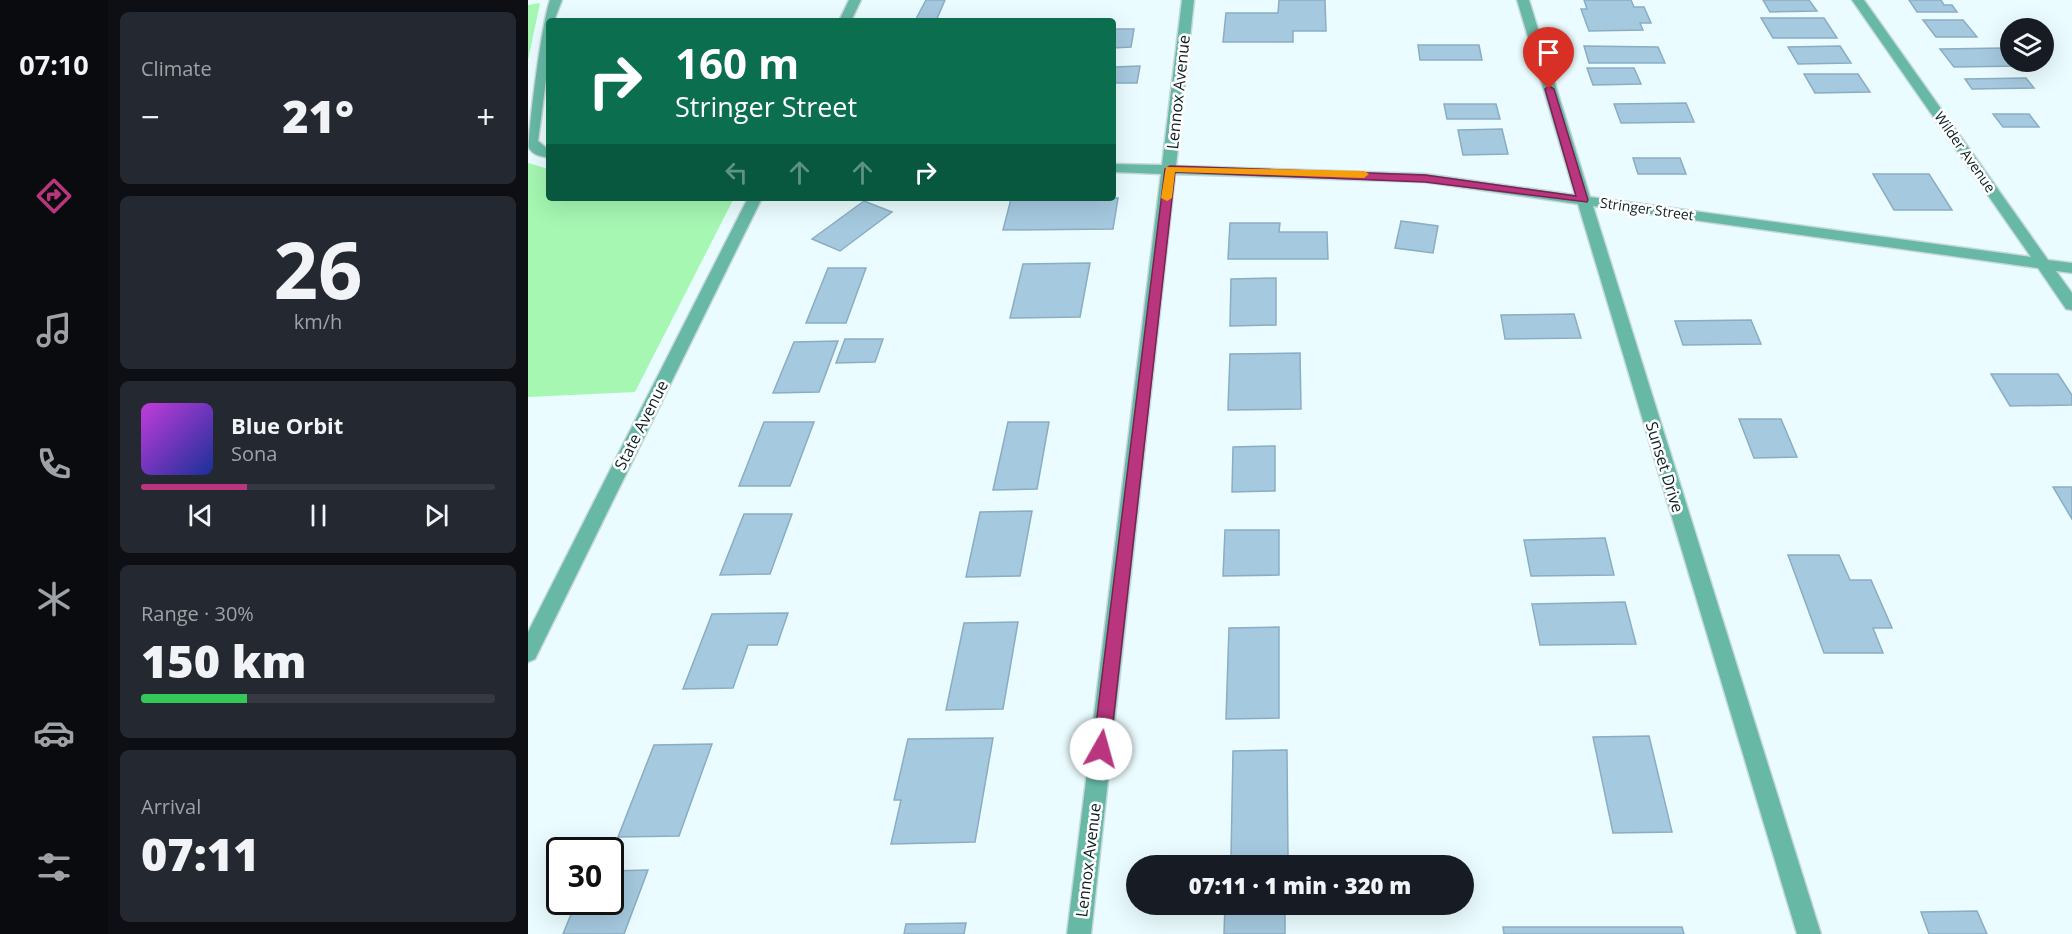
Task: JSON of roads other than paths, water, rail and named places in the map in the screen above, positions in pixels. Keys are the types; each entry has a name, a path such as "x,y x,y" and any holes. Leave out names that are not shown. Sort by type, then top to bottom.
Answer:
{"street":[{"path":"549,18 556,0"},
{"path":"846,18 855,0"},
{"name":"Lennox Avenue","path":"1079,934 1188,0"},
{"name":"Sunset Drive","path":"1523,0 1809,934"},
{"name":"Wilder Avenue","path":"1858,0 2072,304"},
{"path":"546,35 531,141 540,152 546,153"},
{"name":"Stringer Street","path":"1116,168 1425,178 2072,268"},
{"name":"State Avenue","path":"528,653 754,201"}]}
